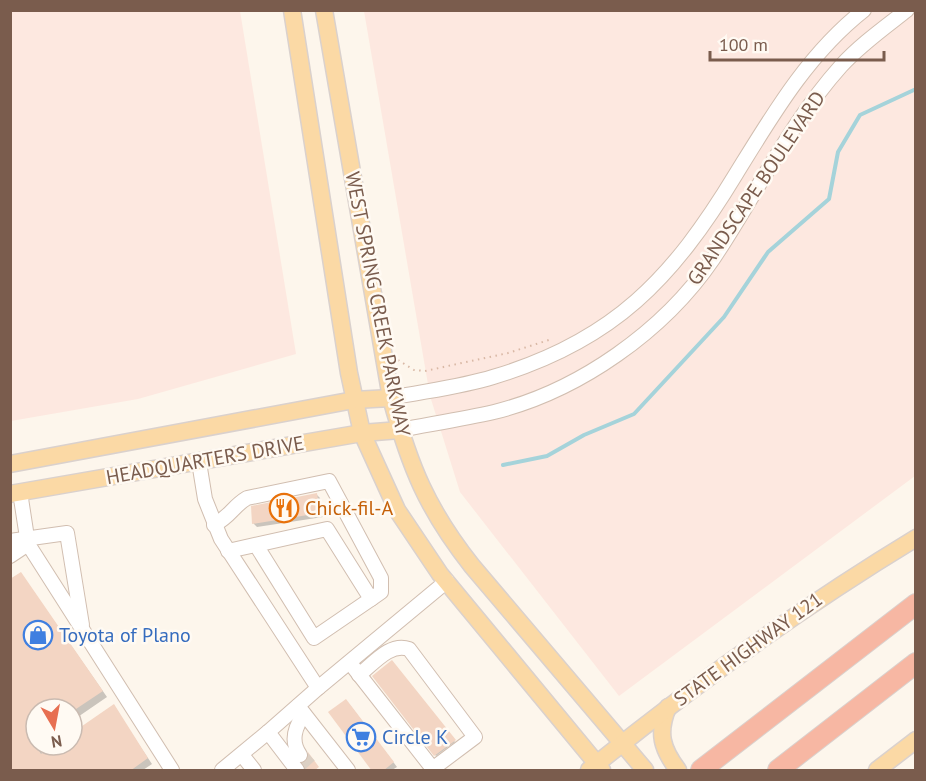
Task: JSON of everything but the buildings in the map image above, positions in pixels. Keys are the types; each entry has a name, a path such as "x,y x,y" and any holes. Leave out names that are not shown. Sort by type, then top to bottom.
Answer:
{"highway":[{"path":"709,765 915,604"},
{"path":"778,771 915,663"}],"main road":[{"name":"WEST SPRING CREEK PARKWAY","path":"292,10 354,400 362,433 397,510 447,582 596,768"},
{"name":"WEST SPRING CREEK PARKWAY","path":"324,10 391,398 422,492 444,531 645,771"},
{"name":"HEADQUARTERS DRIVE","path":"13,464 354,400 391,398"},
{"name":"HEADQUARTERS DRIVE","path":"15,493 362,433 400,430"},
{"path":"13,464 15,493"},
{"name":"STATE HIGHWAY 121","path":"596,768 622,743 734,656 816,599 915,538"},
{"path":"668,707 661,737 664,753 678,771"},
{"path":"877,771 915,740"}],"street":[{"name":"GRANDSCAPE BOULEVARD","path":"391,398 491,378 531,365 607,326 640,299 670,269 697,235 778,105 803,70 831,39 864,10"},
{"name":"GRANDSCAPE BOULEVARD","path":"400,430 495,412 573,382 643,335 674,305 718,252 816,97 842,65 874,35 907,10"},
{"path":"697,235 718,252"},
{"path":"199,462 205,499 214,525 228,551 318,688"},
{"path":"214,525 231,516 236,505 247,498 329,481 381,578 381,592 294,652"},
{"path":"15,493 28,541 172,771"},
{"path":"228,551 327,529 371,598"},
{"path":"10,541 28,541 67,533 83,630"},
{"path":"10,556 28,541"},
{"path":"256,545 314,638"},
{"path":"222,771 268,732 301,710 318,688 447,582"},
{"path":"349,662 432,770 475,736 409,649 401,646 393,648 359,675"},
{"path":"300,755 294,740 301,710"},
{"path":"301,710 348,771"},
{"path":"268,732 297,771"},
{"path":"242,755 254,771"}],"path":[{"path":"385,362 399,359 414,370 425,371 508,353 561,336"}],"shaded area":[{"path":"11,10 240,11 296,354 138,399 11,421"},
{"path":"364,11 915,11 915,476 619,696 460,492 430,396"}],"waterway":[{"path":"503,465 547,456 584,435 634,414 724,317 768,252 829,199 838,152 860,115 916,89"}],"tunnel":[{"path":"300,755 314,770"}],"place":[{"name":"Chick-fil-A","path":"284,508"},
{"name":"Toyota of Plano","path":"38,635"},
{"name":"Circle K","path":"361,737"}]}
